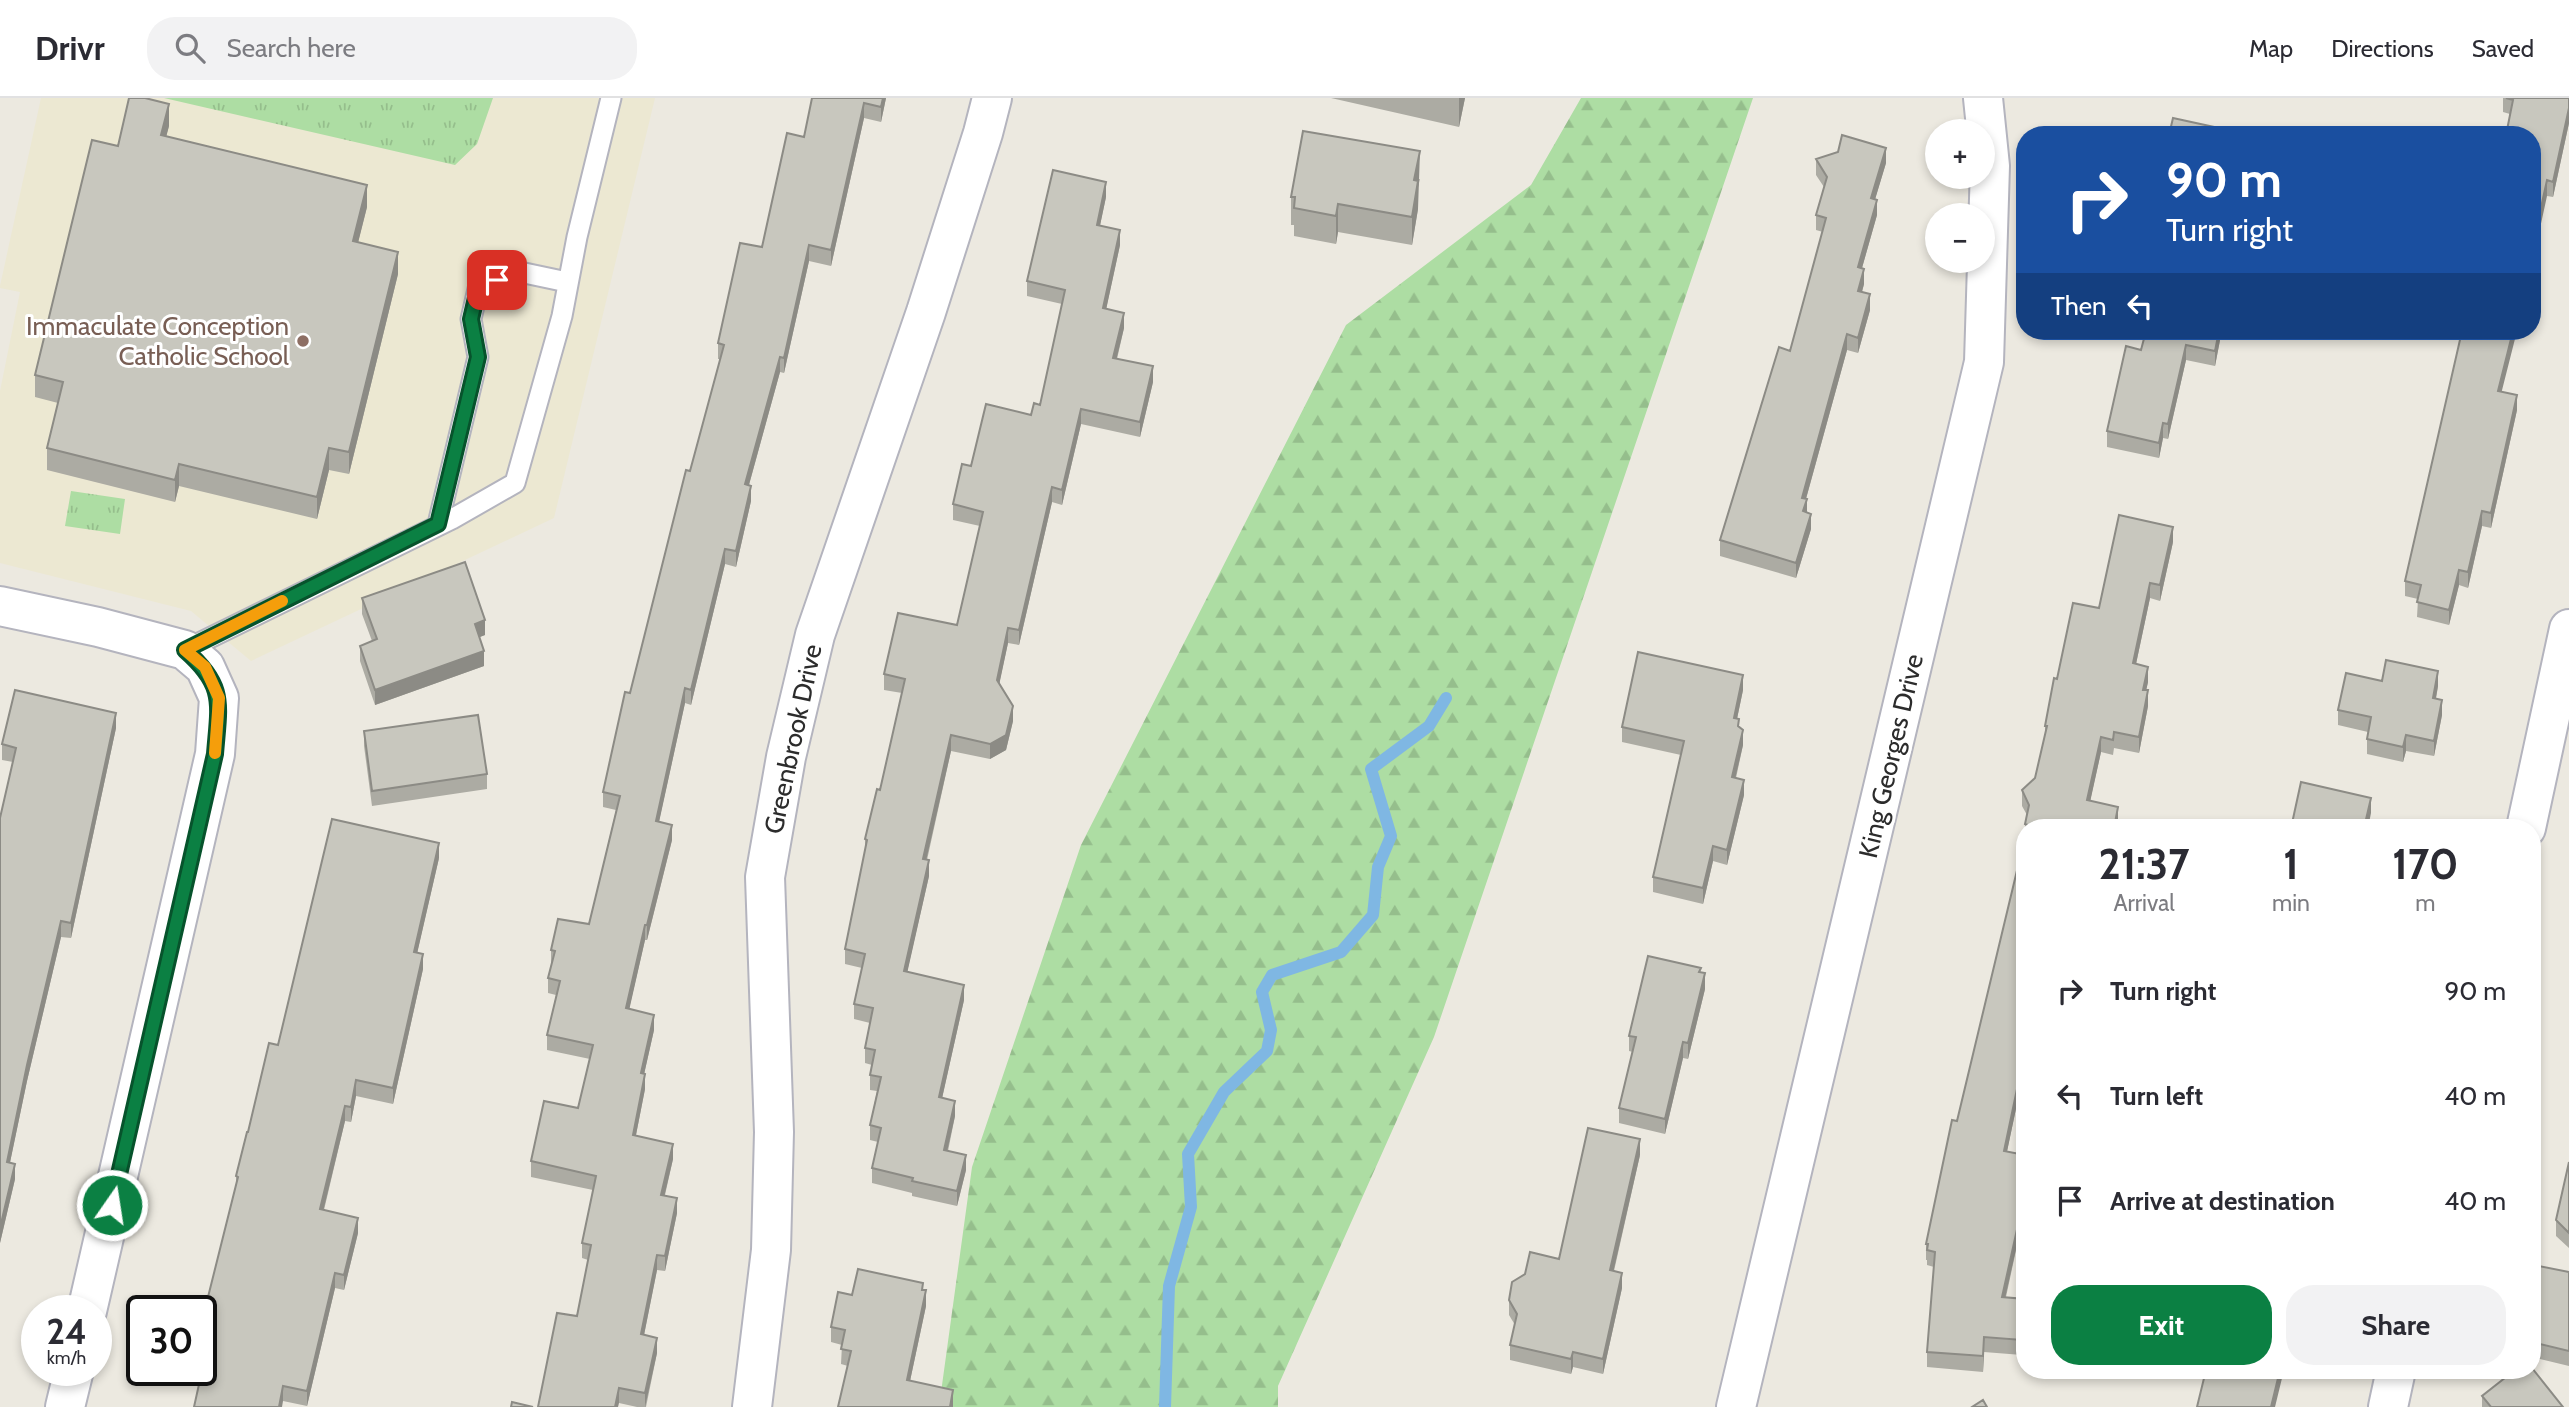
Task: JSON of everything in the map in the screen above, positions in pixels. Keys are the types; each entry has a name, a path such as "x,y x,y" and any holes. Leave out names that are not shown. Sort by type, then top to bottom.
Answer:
{"street":[{"name":"Greenbrook Drive","path":"752,1407 771,1250 774,1132 765,877 786,757 815,635 930,299 992,98"},
{"name":"King Georges Drive","path":"1736,1407 1984,362 1990,166 1983,98"},
{"path":"0,606 185,650 205,667 219,698 215,754 92,1295"},
{"path":"2528,819 2569,629"},
{"path":"2388,1407 2394,1379"},
{"path":"65,1407 70,1386"}],"lane":[{"path":"185,650 452,519 515,483 562,316 567,282 611,98"},
{"path":"438,524 478,357 471,319 478,289 515,271 567,282"}],"shaded area":[{"name":"Immaculate Conception Catholic School","path":"41,98 655,98 554,518 251,661 191,611 0,563 0,391 20,292 0,286"}],"green space":[{"path":"164,98 493,98 477,144 455,165"},
{"path":"1581,98 1753,98 1434,1037 1278,1386 1278,1407 939,1407 972,1167 1081,845 1346,325 1531,185"},
{"path":"71,491 125,499 120,534 65,526"}],"building":[{"path":"129,98 145,98 169,104 161,135 367,185 353,241 398,252 349,452 329,448 317,497 179,464 175,480 47,448 63,382 35,375 92,140 118,146"},
{"path":"812,98 883,98 881,107 864,103 831,250 809,245 784,358 780,357 745,484 751,486 736,551 725,549 691,690 685,688 656,821 672,825 626,1008 654,1015 641,1073 645,1074 633,1135 673,1144 661,1195 677,1198 665,1256 657,1255 641,1334 657,1338 645,1393 619,1388 615,1407 538,1407 557,1313 577,1316 591,1245 582,1243 596,1176 531,1161 544,1101 578,1108 593,1045 547,1035 560,981 548,978 555,951 551,950 558,919 589,924 620,796 603,792 625,692 630,693 686,470 690,471 724,345 718,343 740,243 762,247 787,133 804,137"},
{"path":"2506,98 2569,98 2553,182 2547,180 2541,208 2541,126 2508,126 2513,100"},
{"path":"2173,118 2210,126 2171,126"},
{"path":"1303,131 1420,151 1414,180 1418,181 1412,217 1338,204 1336,216 1294,208 1295,197 1291,197"},
{"path":"1842,135 1886,148 1871,198 1877,200 1858,267 1864,269 1858,291 1870,294 1858,338 1847,334 1802,498 1807,499 1803,511 1811,514 1796,563 1720,540 1779,347 1790,351 1826,218 1816,215 1827,177 1816,159 1838,152"},
{"path":"1053,170 1106,182 1097,225 1120,230 1103,308 1124,313 1113,358 1153,366 1140,422 1081,409 1062,490 1052,487 1019,630 1008,628 997,680 1013,706 1006,735 990,744 951,735 923,859 929,860 904,971 964,985 939,1097 955,1101 944,1150 966,1155 957,1191 912,1181 913,1178 872,1168 881,1128 870,1125 881,1077 870,1075 875,1050 865,1048 873,1008 854,1004 865,954 845,949 867,840 865,839 877,789 880,790 905,679 884,674 898,613 957,625 983,512 953,504 962,464 971,466 986,404 1031,415 1034,403 1040,405 1065,290 1027,281"},
{"path":"2144,340 2217,340 2215,351 2186,345 2168,424 2163,423 2159,443 2107,431 2126,346 2141,350"},
{"path":"2460,340 2511,340 2498,391 2517,395 2491,513 2482,511 2468,572 2459,570 2449,610 2417,602 2421,585 2405,581"},
{"path":"2119,515 2173,527 2160,585 2150,583 2133,663 2148,667 2143,690 2148,690 2139,737 2114,732 2113,740 2101,737 2087,800 2118,807 2116,819 2026,819 2029,805 2022,790 2035,778 2054,678 2057,679 2073,603 2099,608"},
{"path":"465,562 485,620 475,624 484,651 375,690 360,646 377,639 362,598"},
{"path":"1638,652 1743,675 1734,718 1739,719 1738,726 1743,730 1732,777 1744,780 1727,850 1713,846 1703,888 1653,877 1684,741 1622,727"},
{"path":"2386,660 2438,671 2433,698 2442,700 2434,741 2406,735 2403,747 2367,739 2371,717 2338,710 2346,673 2382,681"},
{"path":"15,690 116,713 71,923 61,921 27,1065 7,1162 15,1164 0,1228 0,818 16,748 2,744"},
{"path":"478,715 487,774 372,791 364,731"},
{"path":"2301,782 2371,798 2366,819 2293,819"},
{"path":"332,819 439,843 414,952 423,954 393,1088 356,1080 351,1107 345,1106 320,1209 358,1218 344,1275 335,1273 307,1391 283,1386 279,1407 194,1407 199,1386 217,1386 217,1295 208,1295 269,1043 278,1045"},
{"path":"2016,875 2016,1094 2004,1151 2016,1153 2016,1234 2002,1297 2016,1298 2016,1340 1984,1337 1983,1356 1927,1352 1935,1252 1927,1250 1926,1244 1952,1120 1957,1121"},
{"path":"1648,956 1701,968 1699,972 1705,973 1688,1043 1683,1042 1665,1119 1619,1108 1636,1037 1629,1036"},
{"path":"1588,1128 1640,1139 1610,1270 1622,1273 1603,1359 1573,1352 1571,1359 1510,1345 1517,1314 1509,1300 1512,1282 1525,1274 1530,1252 1559,1259"},
{"path":"2569,1162 2569,1233 2556,1220"},
{"path":"2541,1266 2569,1272 2569,1351 2541,1344"},
{"path":"858,1269 923,1283 922,1290 926,1290 907,1380 953,1390 950,1407 838,1407 851,1351 841,1349 845,1330 831,1327 838,1292 852,1295"},
{"path":"2204,1379 2278,1379 2271,1407 2197,1407"},
{"path":"2504,1379 2541,1379 2563,1407 2491,1407 2482,1396"},
{"path":"1983,1400 1987,1407 1972,1407"},
{"path":"512,1402 533,1407 511,1407"}],"waterway":[{"path":"1165,1407 1169,1286 1191,1207 1188,1154 1224,1092 1267,1051 1271,1030 1262,992 1272,975 1341,952 1373,915 1378,867 1391,836 1371,769 1429,726 1446,698"}],"slow traffic":[{"path":"215,753 219,698 205,667 185,650 282,601"}],"place":[{"name":"Immaculate Conception Catholic School","path":"303,341"}],"route":[{"path":"112,1205 215,754 219,698 205,667 185,650 438,524 478,357 471,319 478,289 497,280"}]}
